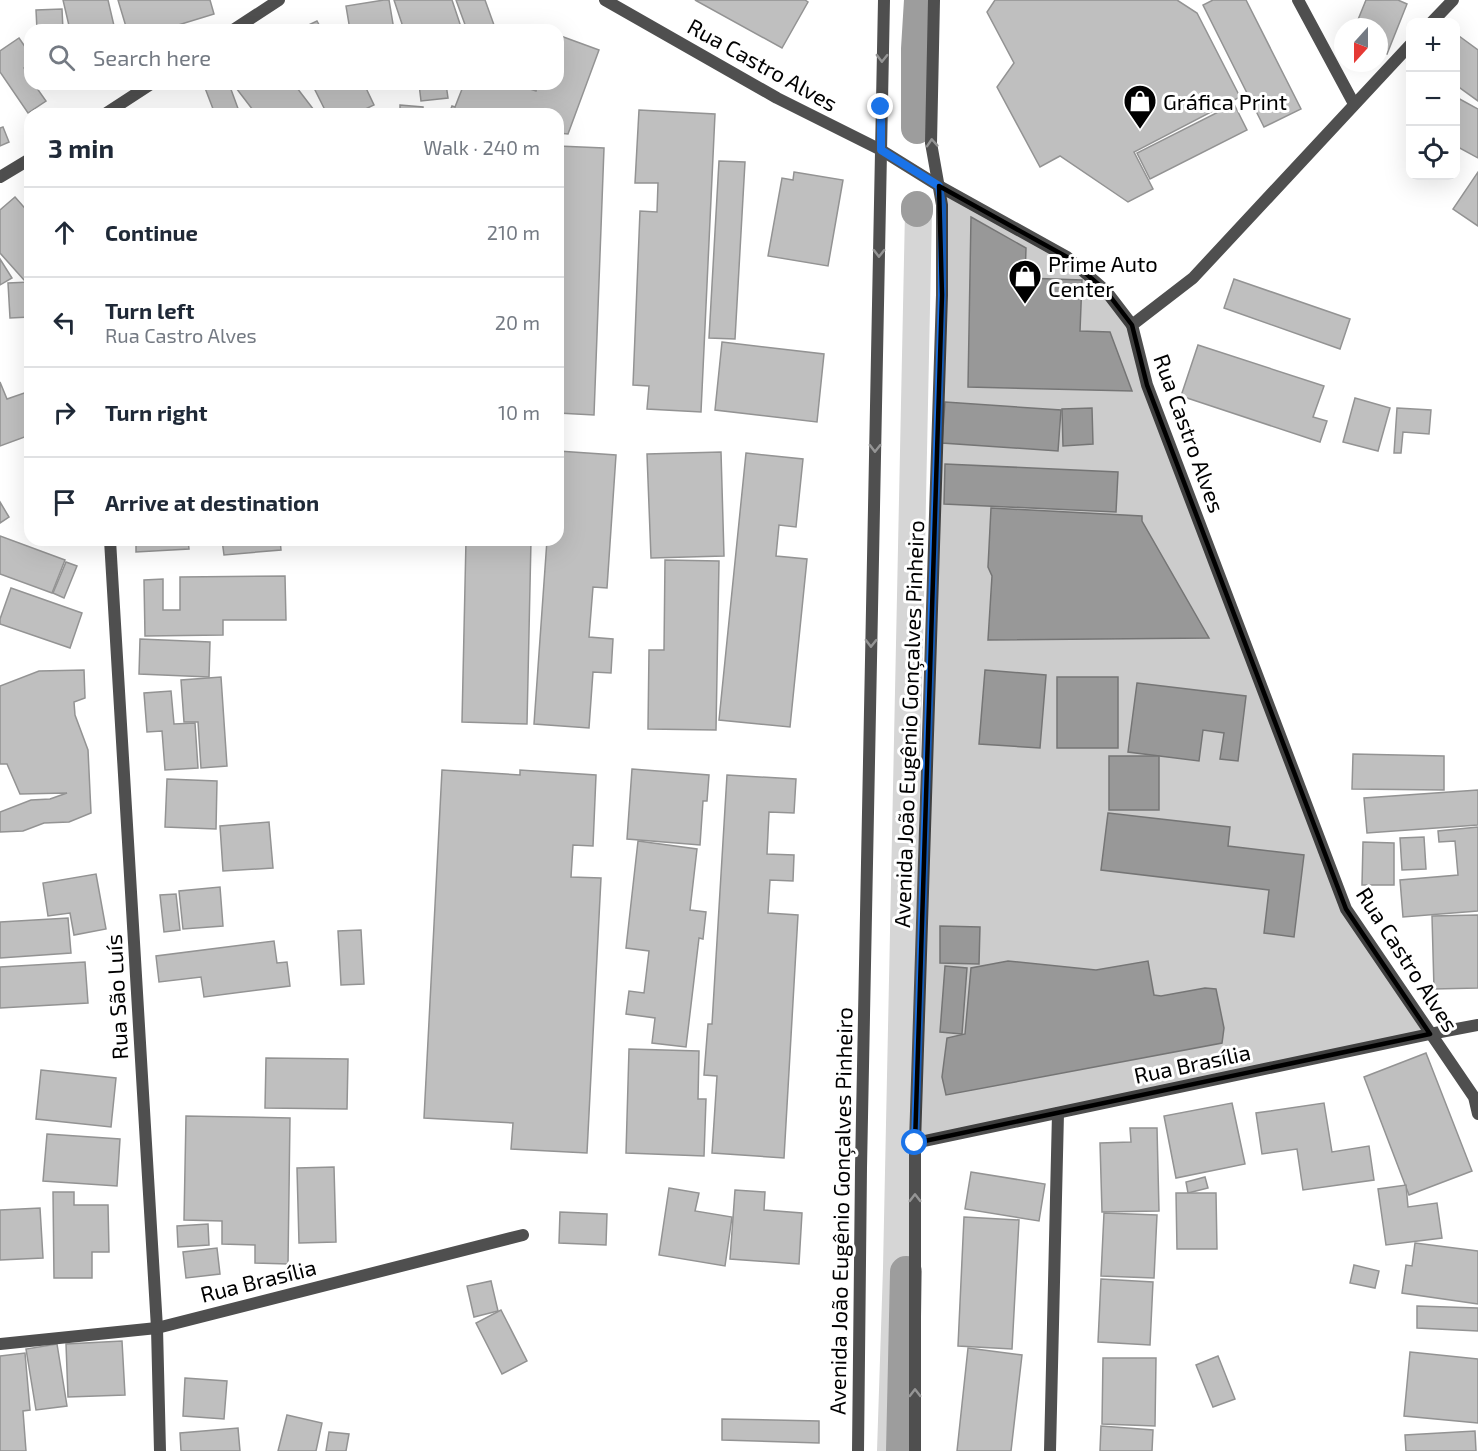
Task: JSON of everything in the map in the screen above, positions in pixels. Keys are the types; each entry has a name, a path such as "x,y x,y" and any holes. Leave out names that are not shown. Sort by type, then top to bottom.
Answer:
{"street":[{"path":"242,24 279,0"},
{"name":"Rua Castro Alves","path":"605,0 777,98 881,150 939,186 1067,257 1106,291 1132,325 1147,385 1346,909 1474,1097 1478,1113"},
{"name":"Avenida João Eugênio Gonçalves Pinheiro","path":"858,1451 861,1156 884,0"},
{"name":"Avenida João Eugênio Gonçalves Pinheiro","path":"915,1451 915,1143 942,295 942,205 931,143 934,0"},
{"path":"1298,0 1354,104"},
{"path":"1436,18 1454,0"},
{"path":"1132,325 1193,278 1406,49"},
{"path":"114,108 142,90"},
{"path":"0,177 24,163"},
{"name":"Rua São Luís","path":"110,546 157,1328 160,1451"},
{"name":"Rua Brasília","path":"915,1143 1478,1025"},
{"path":"1050,1451 1058,1113"},
{"name":"Rua Brasília","path":"0,1344 157,1328 523,1235"}],"highlighted area":[{"path":"939,186 1067,257 1106,291 1132,325 1147,385 1346,909 1430,1034 915,1143 942,295"}],"shaded area":[{"path":"905,211 932,212 910,1268 914,1451 877,1451 883,1268"}],"building":[{"path":"63,0 108,0 114,24 69,24"},
{"path":"118,0 210,0 214,14 182,24 125,24"},
{"path":"389,0 393,24 349,24 346,6"},
{"path":"394,0 452,0 460,24 402,24"},
{"path":"456,0 485,0 494,24 465,24"},
{"path":"695,0 805,0 808,2 782,48"},
{"path":"995,0 1177,0 1197,13 1240,97 1134,152 1153,189 1128,202 1060,156 1040,167 997,87 1014,63 987,12"},
{"path":"1213,0 1246,0 1301,109 1264,127 1203,5"},
{"path":"1366,0 1398,0 1407,4 1388,52 1388,18 1359,18"},
{"path":"62,9 63,24 37,24 36,10"},
{"path":"564,37 599,50 568,134 564,134 564,108 451,108 455,107 462,90 564,90"},
{"path":"1460,37 1478,50 1478,101 1460,88"},
{"path":"19,38 24,45 24,90 38,90 46,101 36,108 25,108 0,72 0,51"},
{"path":"206,90 231,90 238,108 213,108"},
{"path":"238,90 299,90 312,108 251,108"},
{"path":"315,90 367,90 374,105 368,108 324,108"},
{"path":"420,90 447,90 448,98 421,101"},
{"path":"1460,99 1478,109 1478,158 1460,148"},
{"path":"1234,104 1247,130 1150,179 1137,153"},
{"path":"400,105 423,107 423,108 400,108"},
{"path":"639,110 715,114 701,412 647,409 649,386 633,385 640,211 657,212 658,183 635,183"},
{"path":"3,127 9,142 0,146 0,128"},
{"path":"564,146 604,148 594,415 564,413"},
{"path":"719,161 745,162 735,339 709,338"},
{"path":"794,172 843,180 828,266 768,256 782,178 793,180"},
{"path":"1478,172 1478,226 1453,209"},
{"path":"15,197 24,207 24,280 0,253 0,210"},
{"name":"Prime Auto Center","path":"971,217 1026,248 1025,278 1082,280 1080,331 1110,332 1132,391 968,387"},
{"path":"0,259 12,278 0,285"},
{"path":"1234,279 1350,319 1340,349 1224,308"},
{"path":"24,282 24,317 10,318 8,283"},
{"path":"722,342 824,354 817,422 715,410"},
{"path":"1198,345 1324,386 1313,417 1327,421 1320,442 1181,396"},
{"path":"0,382 7,399 24,393 24,437 0,446"},
{"path":"1355,398 1390,408 1378,451 1343,442"},
{"path":"945,402 1061,410 1058,451 942,443"},
{"path":"1092,408 1093,444 1063,446 1062,409"},
{"path":"1397,408 1431,410 1429,434 1403,432 1401,453 1394,453"},
{"path":"564,451 616,455 607,588 593,587 589,637 613,639 611,673 593,672 589,728 534,724 547,546 564,546"},
{"path":"721,452 724,556 651,558 647,454"},
{"path":"746,453 803,459 796,527 779,525 776,556 807,559 790,727 719,720"},
{"path":"945,464 1118,472 1116,512 944,504"},
{"path":"0,502 9,517 0,523"},
{"path":"991,508 1142,516 1142,521 1209,638 988,640 992,576 988,567"},
{"path":"0,536 65,560 52,593 0,574"},
{"path":"136,546 189,546 189,549 136,552"},
{"path":"223,546 281,546 281,550 224,555"},
{"path":"466,546 531,546 527,724 462,722"},
{"path":"665,560 719,561 716,730 648,729 649,650 664,650"},
{"path":"66,562 77,566 64,598 53,593"},
{"path":"285,576 286,620 223,620 223,635 145,636 144,580 163,579 163,610 180,610 180,577"},
{"path":"11,588 82,613 70,648 0,624"},
{"path":"140,639 210,642 209,677 139,674"},
{"path":"84,670 85,698 74,702 75,715 88,750 91,813 69,822 44,823 23,831 0,832 0,812 31,800 50,799 67,793 20,794 7,764 0,764 0,686 39,671"},
{"path":"985,670 1046,675 1040,748 979,744"},
{"path":"221,677 227,766 201,768 198,722 184,722 181,680"},
{"path":"1057,677 1118,677 1118,748 1057,748"},
{"path":"1137,683 1246,696 1238,761 1220,759 1224,733 1203,730 1199,761 1128,752"},
{"path":"171,691 174,724 195,723 198,768 165,770 162,731 147,732 144,693"},
{"path":"1353,754 1444,756 1444,790 1352,789"},
{"path":"1109,756 1159,756 1159,810 1109,810"},
{"path":"632,769 709,775 707,801 703,801 700,845 627,839"},
{"path":"442,770 520,775 520,770 596,775 593,846 573,845 571,877 601,878 587,1153 511,1149 513,1123 424,1118"},
{"path":"727,775 796,779 794,813 769,812 767,854 794,855 793,881 770,880 768,913 798,915 784,1158 712,1153 717,1076 704,1075 708,1024 712,1024"},
{"path":"167,779 217,781 216,829 165,827"},
{"path":"1478,790 1478,825 1367,833 1364,798"},
{"path":"1108,813 1230,827 1228,846 1304,855 1294,937 1264,933 1269,890 1101,870"},
{"path":"269,822 273,868 223,871 220,826"},
{"path":"1478,827 1478,911 1403,917 1400,880 1458,875 1455,841 1439,842 1438,831"},
{"path":"1424,837 1426,869 1402,870 1400,838"},
{"path":"638,841 697,849 690,910 706,912 703,939 699,938 686,1047 652,1043 655,1018 626,1014 629,991 644,993 649,951 626,948"},
{"path":"1363,842 1394,843 1394,885 1362,885"},
{"path":"96,874 106,929 74,935 70,913 48,916 43,883"},
{"path":"220,887 223,926 183,929 179,891"},
{"path":"176,894 180,930 164,932 160,895"},
{"path":"1478,915 1478,988 1434,989 1432,916"},
{"path":"68,918 71,953 0,958 0,922"},
{"path":"940,926 980,927 979,964 940,963"},
{"path":"361,930 364,984 341,985 338,931"},
{"path":"274,941 277,963 287,962 290,986 204,997 201,977 159,982 156,956"},
{"path":"1008,961 1096,970 1148,961 1154,995 1161,996 1205,988 1216,989 1224,1028 1222,1043 946,1095 942,1077 947,1038 965,1034 971,968"},
{"path":"85,962 88,1003 0,1008 0,967"},
{"path":"945,966 967,968 962,1034 940,1032"},
{"path":"629,1049 699,1051 698,1099 706,1099 704,1156 626,1153"},
{"path":"1426,1053 1472,1171 1409,1195 1364,1077"},
{"path":"266,1058 348,1059 347,1109 265,1108"},
{"path":"41,1070 116,1078 111,1127 36,1119"},
{"path":"1232,1103 1245,1164 1176,1178 1164,1116"},
{"path":"1324,1103 1332,1152 1369,1146 1374,1180 1303,1190 1297,1149 1262,1154 1256,1113"},
{"path":"186,1116 290,1118 288,1264 255,1263 255,1245 222,1244 222,1221 184,1220"},
{"path":"1130,1128 1157,1128 1159,1211 1102,1212 1100,1143 1131,1142"},
{"path":"47,1134 120,1139 117,1186 43,1181"},
{"path":"334,1167 336,1242 299,1243 297,1168"},
{"path":"971,1172 1045,1184 1039,1221 965,1209"},
{"path":"1205,1177 1208,1188 1188,1193 1186,1182"},
{"path":"1406,1185 1408,1207 1437,1203 1442,1238 1386,1245 1378,1189"},
{"path":"669,1188 699,1193 695,1211 732,1217 725,1266 659,1255"},
{"path":"735,1190 765,1192 764,1210 802,1213 799,1264 730,1259"},
{"path":"53,1192 74,1192 74,1205 108,1205 109,1252 92,1252 92,1278 54,1278"},
{"path":"1176,1193 1216,1193 1217,1249 1177,1249"},
{"path":"40,1208 43,1258 0,1260 0,1210"},
{"path":"560,1212 607,1214 606,1245 559,1243"},
{"path":"1104,1213 1157,1215 1154,1278 1101,1276"},
{"path":"964,1217 1019,1220 1012,1349 958,1346"},
{"path":"208,1224 209,1245 178,1247 177,1226"},
{"path":"1415,1243 1478,1251 1478,1304 1402,1293 1406,1265 1412,1266"},
{"path":"217,1248 220,1274 186,1278 183,1252"},
{"path":"1354,1265 1379,1271 1375,1288 1350,1283"},
{"path":"1101,1279 1153,1282 1150,1345 1098,1342"},
{"path":"491,1281 498,1311 474,1317 467,1286"},
{"path":"1417,1306 1478,1308 1478,1331 1417,1328"},
{"path":"501,1310 527,1361 502,1374 476,1323"},
{"path":"122,1341 125,1395 68,1397 66,1344"},
{"path":"57,1344 67,1406 36,1410 26,1349"},
{"path":"968,1348 1022,1355 1011,1451 957,1451"},
{"path":"1410,1352 1478,1359 1478,1423 1404,1416"},
{"path":"25,1353 30,1410 23,1411 26,1451 0,1451 0,1356"},
{"path":"1218,1356 1235,1399 1213,1407 1196,1365"},
{"path":"1103,1358 1156,1358 1155,1426 1102,1424"},
{"path":"185,1378 227,1381 224,1419 183,1416"},
{"path":"287,1415 322,1423 316,1451 278,1451"},
{"path":"722,1419 819,1421 819,1443 722,1440"},
{"path":"1101,1426 1153,1430 1152,1451 1100,1451"},
{"path":"238,1428 240,1451 181,1451 180,1433"},
{"path":"1475,1431 1476,1451 1406,1451 1405,1435"},
{"path":"329,1432 349,1434 346,1451 326,1451"}],"waterway":[{"path":"917,128 917,49 920,0"},
{"path":"902,1451 906,1272"}],"place":[{"name":"Gráfica Print","path":"1140,130"},
{"name":"Prime Auto Center","path":"1025,305"}],"route":[{"path":"881,107 881,150 939,186 942,205 942,295 915,1143"}]}
